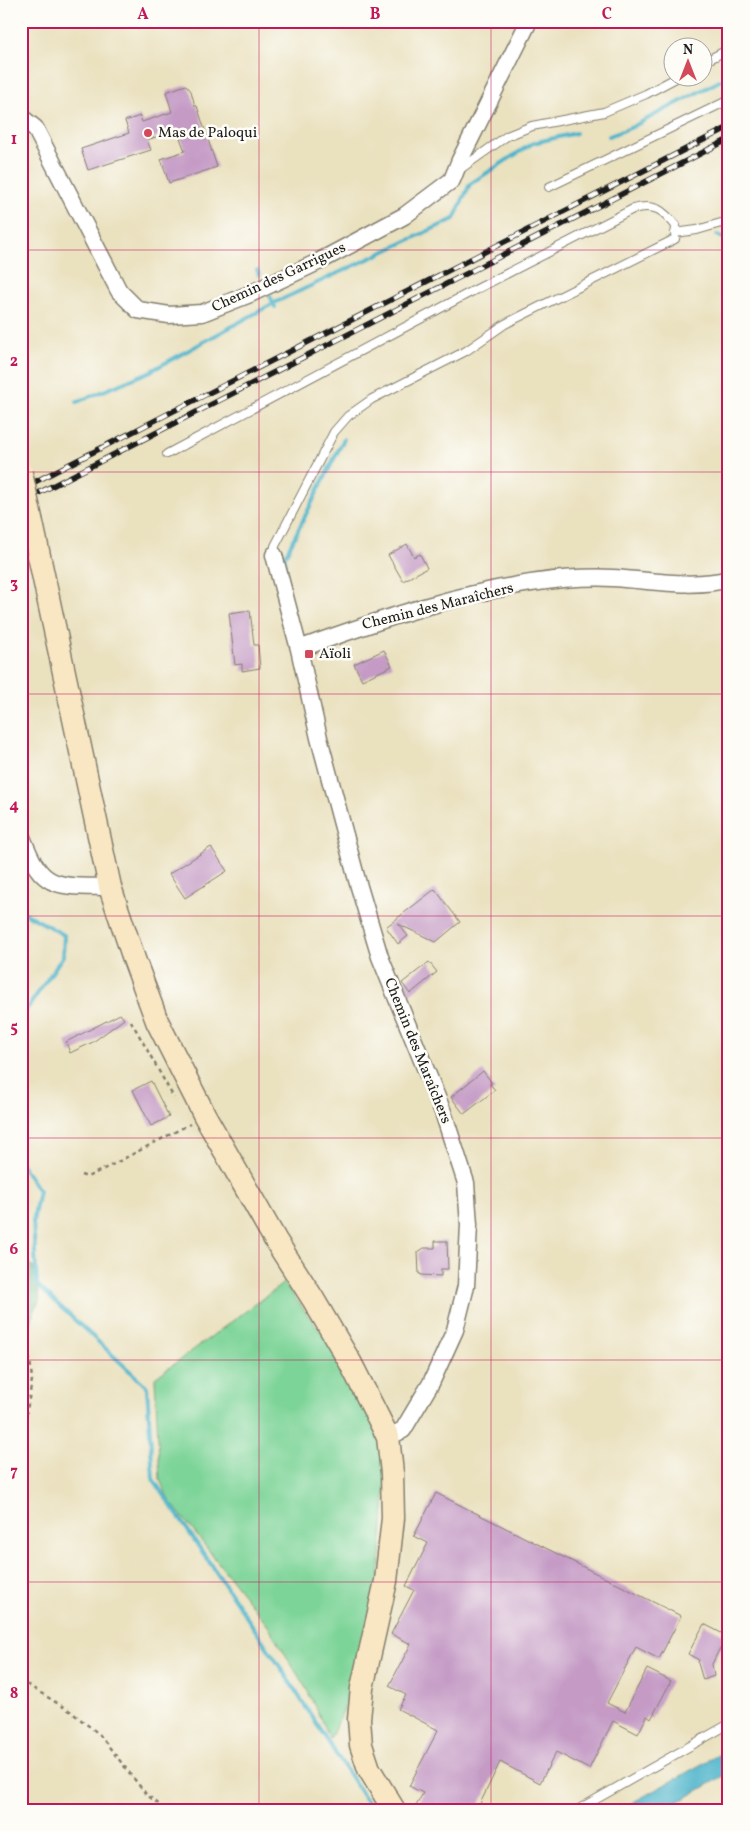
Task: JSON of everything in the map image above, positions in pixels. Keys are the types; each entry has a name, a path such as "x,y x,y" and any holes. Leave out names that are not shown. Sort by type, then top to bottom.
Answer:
{"street":[{"name":"Chemin des Garrigues","path":"21,117 35,128 119,290 138,310 169,315 202,313 250,294 318,262 404,216 452,180 506,65 529,21"},
{"path":"21,473 110,887 134,960 158,1021 201,1107 276,1241 314,1299 350,1362 388,1437 392,1473 392,1527 386,1581 362,1688 359,1720 361,1746 369,1769 394,1810"},
{"name":"Chemin des Maraîchers","path":"274,555 299,649 319,738 380,958 443,1112 466,1183 470,1225 466,1286 456,1330 431,1383 403,1430 388,1437"},
{"name":"Chemin des Maraîchers","path":"299,649 359,626 496,589 563,579 609,578 674,583 714,583 729,579"},
{"path":"21,835 32,860 46,878 59,884 110,887"}],"lane":[{"path":"712,58 729,49"},
{"path":"455,173 508,136 539,124 604,112 662,85"},
{"path":"550,187 729,100"},
{"path":"167,454 470,293 633,209 645,206 664,211 676,226 674,239 505,324 466,351 372,399 348,416 334,432 275,546 274,555"},
{"path":"675,233 722,223 729,226"},
{"path":"577,1810 729,1724"}],"path":[{"path":"81,1175 87,1177 190,1124"},
{"path":"21,1446 32,1380 30,1359"},
{"path":"21,1679 70,1711 99,1734 146,1794 166,1810"}],"green space":[{"path":"21,1255 33,1267 40,1298 21,1348"},
{"path":"284,1283 348,1368 383,1437 387,1473 379,1579 351,1694 330,1739 307,1690 268,1626 169,1500 160,1480 155,1378"}],"water":[{"path":"729,1749 729,1773 664,1810 619,1810"}],"building":[{"name":"Mas de Paloqui","path":"186,85 191,91 195,106 197,106 217,167 169,183 161,159 185,151 177,130 147,140 151,150 88,170 81,149 129,133 125,121 140,116 142,122 172,112 166,92"},
{"path":"407,544 414,557 420,554 427,568 403,581 388,555"},
{"path":"250,610 254,645 258,645 260,668 242,671 242,664 235,665 229,613"},
{"path":"384,650 392,666 362,680 354,664"},
{"path":"211,847 227,871 185,898 169,874"},
{"path":"435,889 460,922 436,942 398,924 408,936 398,944 386,927"},
{"path":"429,962 437,972 410,994 402,983"},
{"path":"120,1014 124,1019 93,1042 70,1053 66,1042"},
{"path":"483,1071 495,1090 464,1114 451,1097"},
{"path":"151,1081 169,1117 151,1126 133,1090"},
{"path":"435,1241 447,1241 448,1269 441,1269 441,1276 421,1275 419,1274 418,1252 424,1248 435,1248"},
{"path":"436,1493 681,1616 659,1659 636,1647 607,1703 625,1712 647,1669 671,1681 651,1719 647,1716 638,1734 613,1721 589,1769 556,1752 540,1783 500,1762 477,1810 423,1810 416,1806 423,1793 409,1786 438,1730 398,1709 406,1695 389,1686 411,1644 391,1634 414,1590 406,1586 428,1543 414,1536"},
{"path":"704,1624 729,1637 729,1652 720,1648 712,1664 714,1676 703,1680 698,1663 699,1660 688,1654"}],"waterway":[{"path":"609,136 630,128 729,76"},
{"path":"77,402 149,372 274,303 454,219 470,184 533,143 576,133"},
{"path":"717,235 729,241"},
{"path":"257,270 259,275"},
{"path":"270,296 275,307"},
{"path":"285,567 284,558 344,439"},
{"path":"21,911 64,935 63,956 21,1018"},
{"path":"21,1164 39,1191 33,1221 37,1285 147,1387 153,1479 273,1656 372,1810"}],"railway":[{"path":"21,489 729,127"},
{"path":"21,502 729,139"}],"place":[{"name":"Mas de Paloqui","path":"148,133"},
{"name":"Aïoli","path":"309,654"}]}
